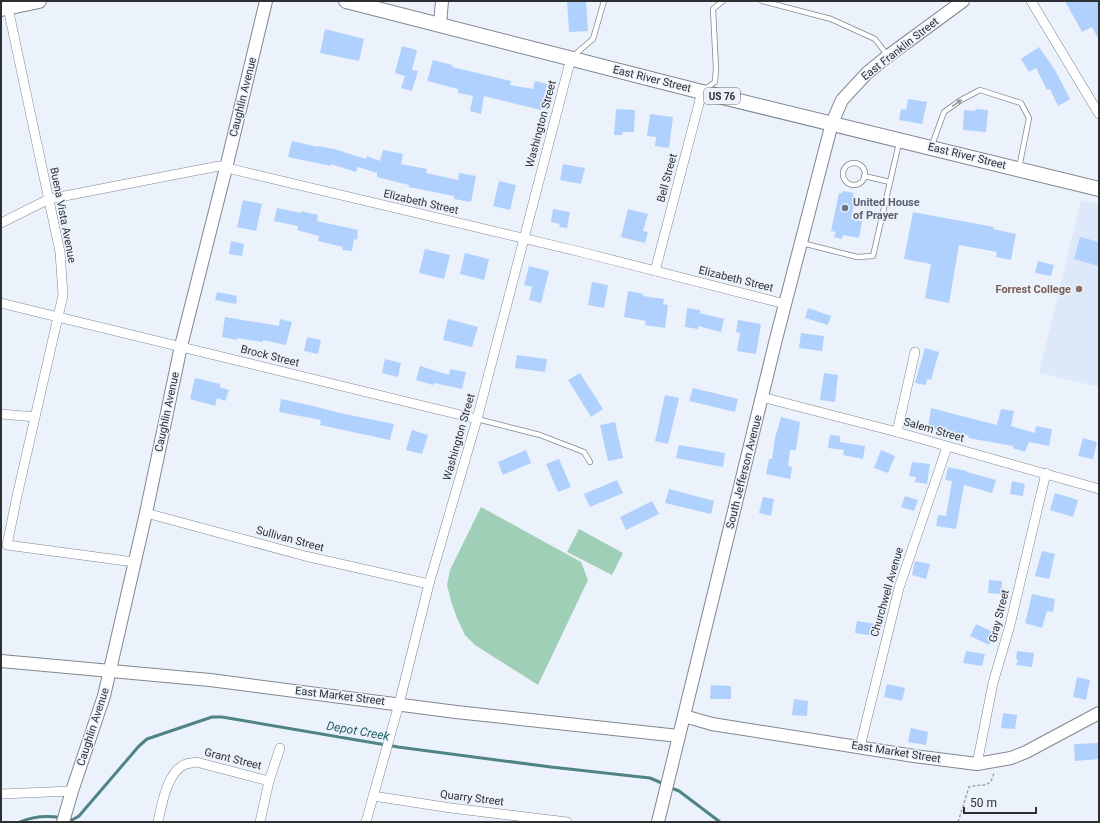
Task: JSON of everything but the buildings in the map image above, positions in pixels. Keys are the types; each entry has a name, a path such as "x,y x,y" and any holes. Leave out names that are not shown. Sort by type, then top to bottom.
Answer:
{"main road":[{"path":"4,8 39,1"},
{"name":"East River Street","path":"346,1 702,92 832,122 1099,189"}],"street":[{"name":"Caughlin Avenue","path":"64,818 104,696 146,513 181,346 266,1"},
{"path":"440,24 442,1"},
{"name":"East Franklin Street","path":"832,122 837,109 848,92 867,73 963,1"},
{"path":"1032,1 1099,114"},
{"name":"Buena Vista Avenue","path":"4,8 50,199 53,222 60,252 63,288 58,318 7,545 134,562"},
{"name":"Washington Street","path":"366,822 399,704 429,584 477,419 571,58"},
{"name":"Bell Street","path":"655,271 702,92"},
{"name":"South Jefferson Avenue","path":"658,822 785,304 832,122"},
{"name":"Elizabeth Street","path":"1,223 50,199 219,166 524,239 785,304"},
{"name":"Brock Street","path":"1,303 477,419"},
{"path":"897,432 915,352"},
{"name":"Salem Street","path":"762,397 897,432 1099,489"},
{"path":"1,414 35,417"},
{"name":"Churchwell Avenue","path":"860,747 898,588 947,447"},
{"name":"Gray Street","path":"976,764 993,683 1010,625 1046,473"},
{"name":"Sullivan Street","path":"146,513 306,556 429,584"},
{"name":"East Market Street","path":"1,661 210,680 456,712 679,736"},
{"name":"East Market Street","path":"684,716 712,724 976,764 1011,758 1026,752 1099,713"},
{"path":"260,822 269,781 280,748"},
{"name":"Grant Street","path":"158,822 168,784 175,771 186,764 196,762 269,781"},
{"path":"1,794 72,791"},
{"name":"Quarry Street","path":"373,796 451,808 567,822"}],"lane":[{"path":"571,58 593,39 604,1"},
{"path":"702,92 715,82 716,68 713,9 723,1"},
{"path":"762,1 830,19 875,39 888,56"},
{"path":"932,147 944,112 961,100 980,90 1021,103 1028,118 1019,169"},
{"path":"801,243 857,257 873,256 900,139"},
{"path":"856,163 864,169 864,176 857,184 849,184 844,178 844,170 848,164 856,163"},
{"path":"864,176 890,182"},
{"path":"477,419 547,437 584,452 590,462"}],"path":[{"path":"958,822 969,787 989,784 992,781 994,769"}],"shaded area":[{"name":"Forrest College","path":"1081,200 1099,204 1099,387 1039,373"}],"green space":[{"path":"481,507 581,562 588,580 538,685 475,645 465,635 451,601 447,585 450,570"},
{"path":"579,529 623,553 612,575 567,552"}],"waterway":[{"name":"Depot Creek","path":"67,819 72,820 79,816 139,746 147,739 212,717 222,717 398,747 650,778 664,784"},
{"name":"Depot Creek","path":"669,787 679,791 720,822"},
{"name":"Depot Creek","path":"20,822 30,818 40,817 62,818"}],"place":[{"name":"United House of Prayer","path":"845,208"},
{"name":"Forrest College","path":"1079,289"}]}
